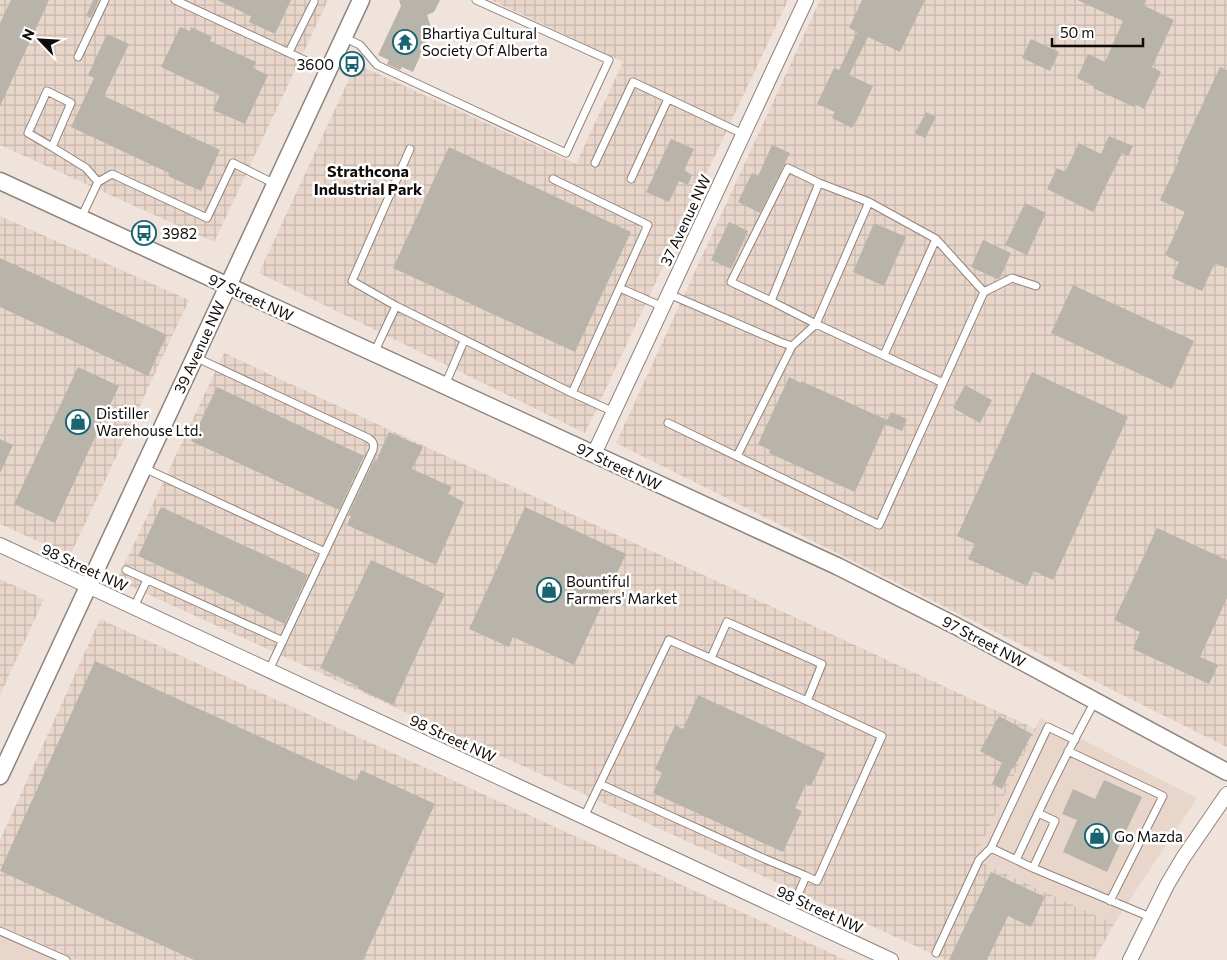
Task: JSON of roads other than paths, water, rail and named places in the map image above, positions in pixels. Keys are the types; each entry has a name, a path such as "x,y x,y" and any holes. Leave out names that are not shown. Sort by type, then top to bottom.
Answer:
{"street":[{"name":"39 Avenue NW","path":"0,776 361,0"},
{"name":"37 Avenue NW","path":"594,454 804,0"},
{"name":"97 Street NW","path":"0,181 836,566 956,626 1227,772"},
{"name":"98 Street NW","path":"0,545 891,960"},
{"path":"1130,960 1150,917 1175,871 1227,794"}],"lane":[{"path":"78,57 105,0"},
{"path":"175,0 328,70"},
{"path":"344,37 360,45 377,66 566,153 609,60 476,0"},
{"path":"289,52 314,2"},
{"path":"596,163 633,82 743,134"},
{"path":"52,147 72,103 47,91 28,133 86,168 98,182"},
{"path":"631,179 668,99"},
{"path":"410,149 352,281 464,341 614,412"},
{"path":"81,218 98,182 112,174 206,218 233,163 275,184"},
{"path":"943,382 816,324 731,282 788,168 819,183 869,202 936,239 984,292"},
{"path":"553,179 648,225 572,393"},
{"path":"771,301 819,183"},
{"path":"737,456 792,346 816,324 869,202"},
{"path":"884,355 936,239"},
{"path":"668,423 880,525 984,292 1012,278 1036,286"},
{"path":"620,288 663,307"},
{"path":"669,294 792,346"},
{"path":"374,353 396,306"},
{"path":"444,386 464,341"},
{"path":"195,357 372,441 374,445 269,670"},
{"path":"143,467 325,552"},
{"path":"126,570 283,641"},
{"path":"134,607 147,580"},
{"path":"711,658 727,622 822,664 807,701"},
{"path":"584,817 669,640 882,736 817,881 600,784"},
{"path":"1016,860 1068,751 1095,701"},
{"path":"936,953 979,860 991,848 1048,727 1075,740"},
{"path":"1068,751 1163,796 1110,900"},
{"path":"1033,868 1055,821 1038,813"},
{"path":"991,848 1033,868 1150,917"},
{"path":"790,913 806,876"},
{"path":"0,931 66,960"}],"place":[{"name":"Bhartiya Cultural Society Of Alberta","path":"405,42"},
{"name":"3600","path":"352,64"},
{"name":"3982","path":"144,233"},
{"name":"Distiller Warehouse Ltd.","path":"78,422"},
{"name":"Bountiful Farmers' Market","path":"549,590"},
{"name":"Go Mazda","path":"1097,836"}],"district":[{"name":"Strathcona Industrial Park","path":"368,179"}]}
